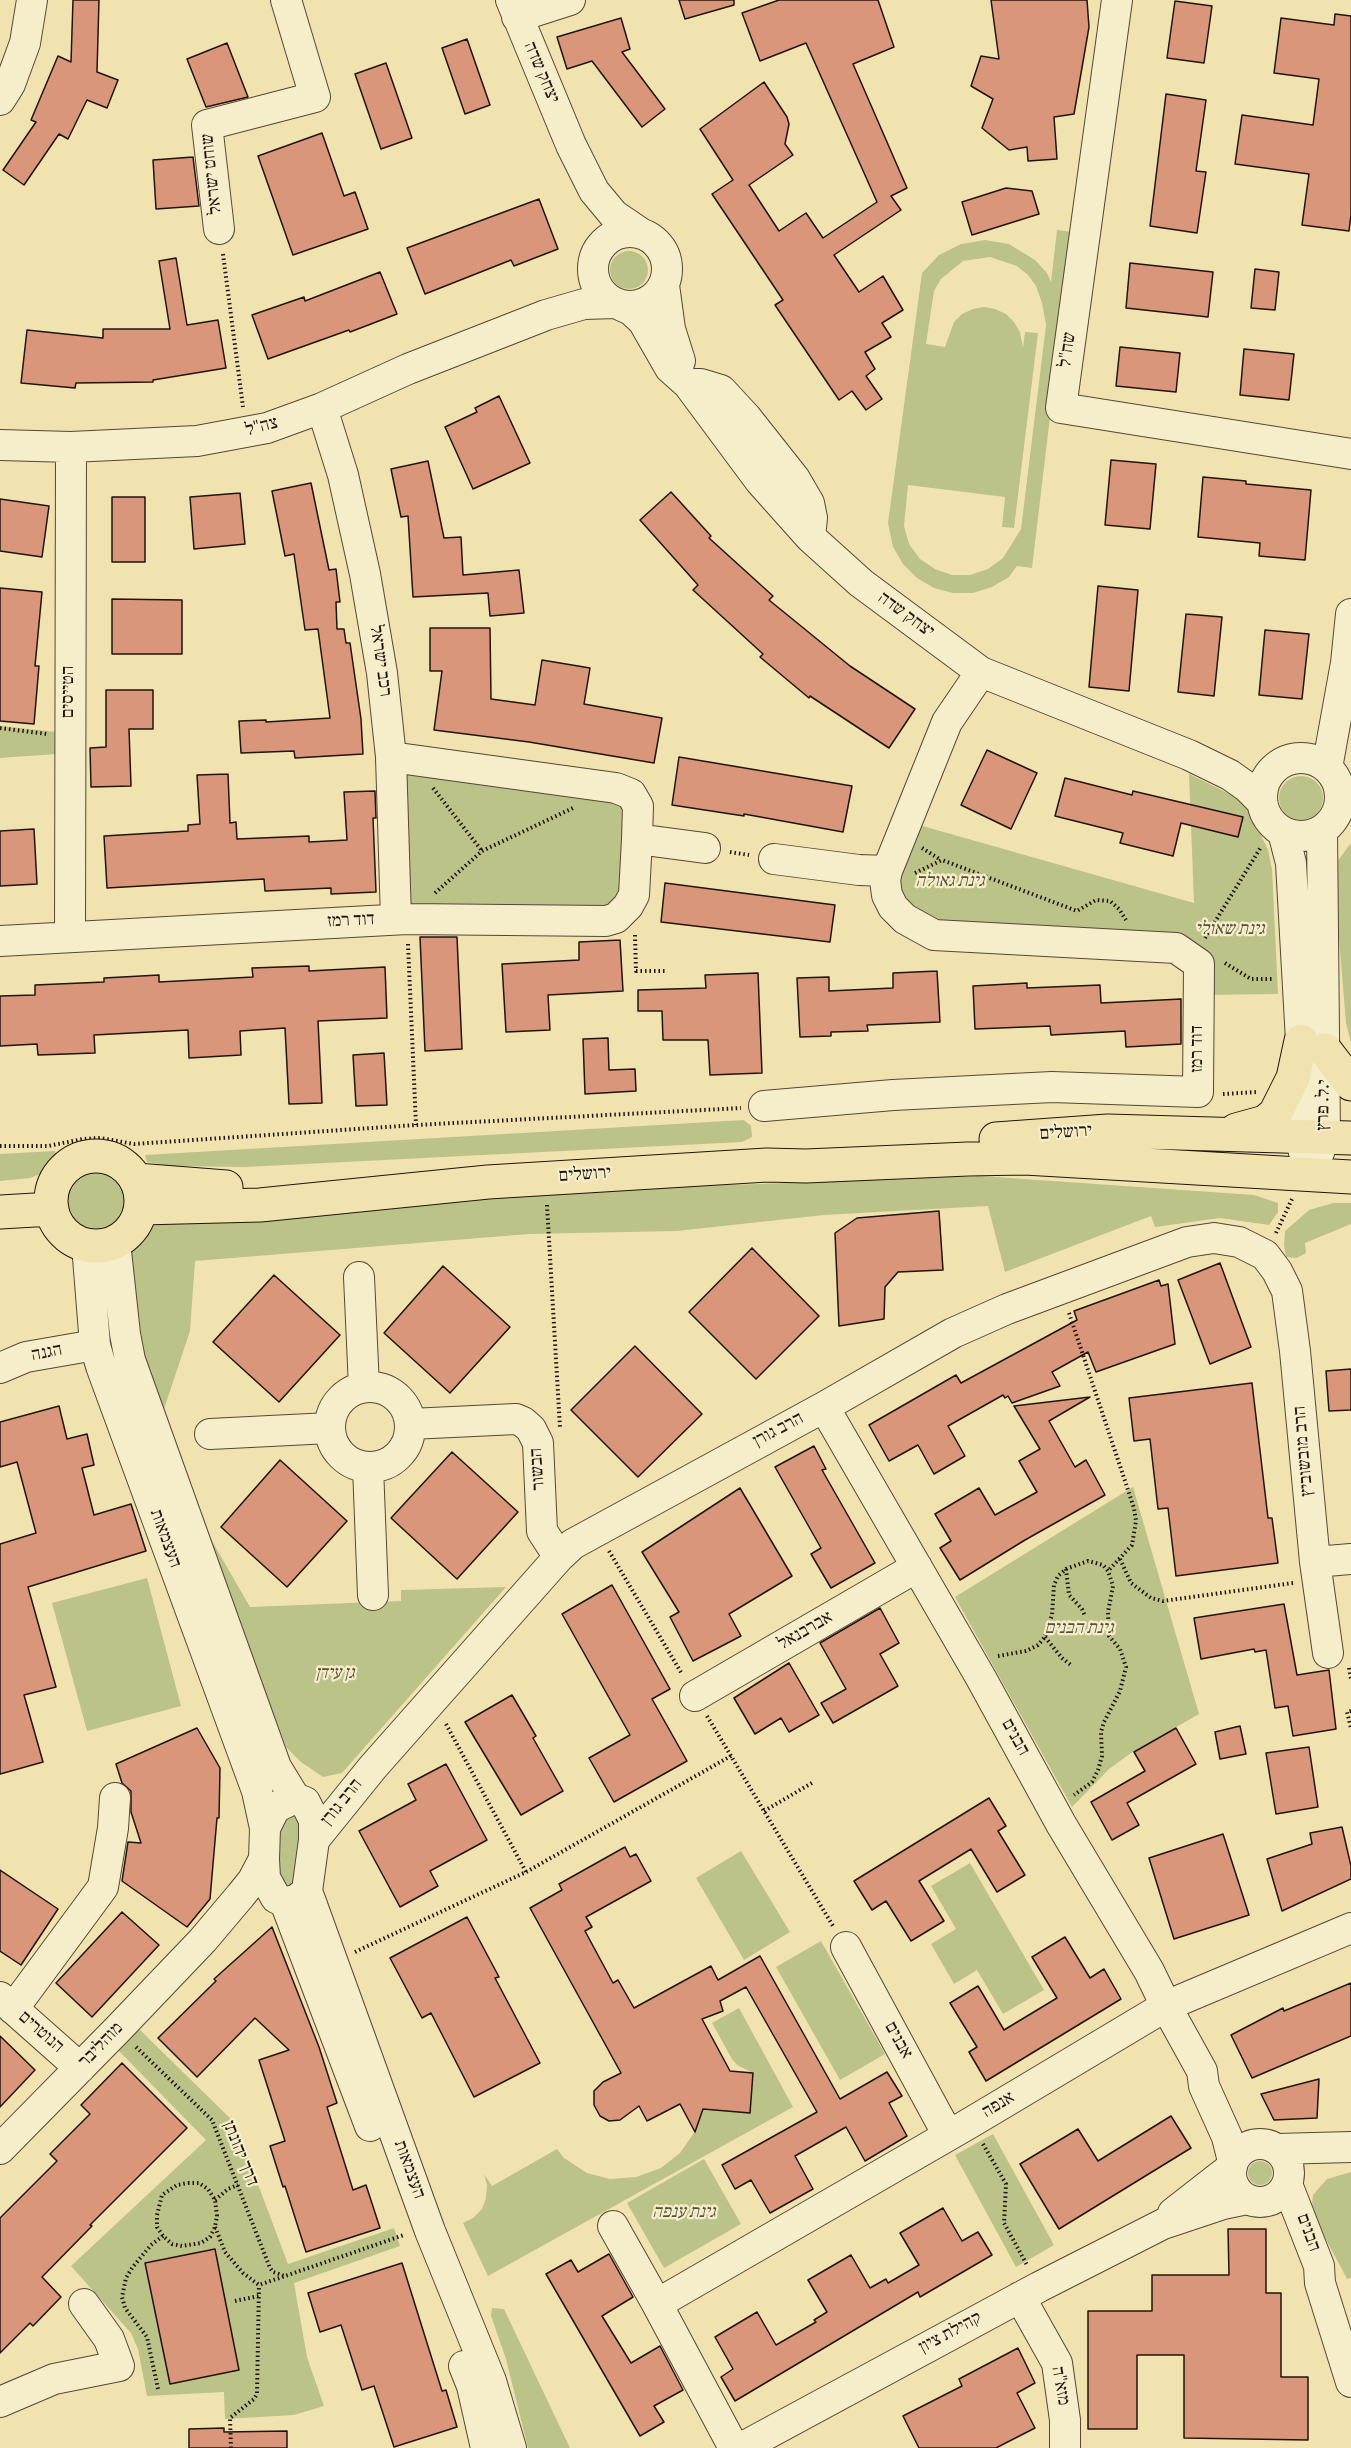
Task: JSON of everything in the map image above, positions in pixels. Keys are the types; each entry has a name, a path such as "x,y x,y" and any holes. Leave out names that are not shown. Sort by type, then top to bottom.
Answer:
{"main road":[{"path":"1215,1134 1265,1122 1275,1114 1293,1078 1313,1046 1351,1084"},
{"name":"ירושלים","path":"783,1164 807,1158 969,1141 1108,1131 1325,1137"},
{"path":"90,1157 108,1157 119,1162 129,1170 138,1194 136,1222 127,1233 101,1243 75,1240 64,1232 56,1221 52,1201 63,1171 72,1163 90,1157"},
{"name":"ירושלים","path":"138,1194 260,1205 488,1182 783,1164 806,1166 1025,1158 1302,1186 1351,1177"},
{"path":"0,1196 52,1201"},
{"path":"0,1212 52,1201"}],"street":[{"path":"0,100 10,84 26,43 32,0"},
{"name":"שוחט ישראל","path":"219,229 207,125 315,97 286,0"},
{"path":"514,9 570,0"},
{"name":"שח\"ל","path":"1117,0 1061,408 1351,454"},
{"name":"יצחק שדה","path":"514,9 571,145 594,191 614,215 642,234"},
{"name":"יצחק שדה","path":"571,145 595,225 595,259"},
{"path":"619,233 642,234 657,244 666,260 667,273 664,285 657,295 646,303 634,306 619,304 601,293 595,282 595,259 608,239 619,233"},
{"name":"צה\"ל","path":"507,329 575,284 595,259"},
{"name":"יצחק שדה","path":"664,285 670,329 688,384"},
{"name":"צה\"ל","path":"0,445 71,447 197,441 247,433 322,408 408,369 546,315 584,304 619,304"},
{"name":"יצחק שדה","path":"619,304 631,310 643,321 670,368 688,384 760,481 810,537 861,583 981,672 1190,755 1230,775 1262,802"},
{"name":"רכב ישראל","path":"322,408 343,475 366,574 382,672 401,758 406,919"},
{"name":"הטייסים","path":"70,937 71,447"},
{"path":"1327,768 1346,663 1351,614"},
{"path":"1284,762 1308,758 1327,768 1334,776 1340,795 1333,827 1303,837 1274,835 1262,802 1266,780 1272,771 1284,762 1324,719 1346,663"},
{"path":"981,672 947,722 886,879 893,907 905,919 934,935 1176,948 1205,962"},
{"name":"יצחק שדה","path":"1190,755 1232,764 1284,762"},
{"path":"401,758 616,788 631,794 638,806 634,896"},
{"name":"י.ל. פרץ","path":"1313,1046 1333,827"},
{"name":"י.ל. פרץ","path":"1274,835 1291,863 1325,1137 1302,1186"},
{"path":"637,838 705,848"},
{"path":"774,859 859,870 886,879"},
{"name":"דוד רמז","path":"0,941 406,919 606,921 623,913 634,896"},
{"name":"דוד רמז","path":"764,1106 893,1095 1042,1088 1198,1092 1205,962"},
{"name":"הרב גורן","path":"314,1839 373,1767 573,1544 824,1407 953,1333 1060,1288 1186,1242 1214,1238 1239,1242 1265,1255"},
{"name":"העצמאות","path":"101,1243 94,1345 257,1791 265,1828 264,1859"},
{"name":"העצמאות","path":"101,1243 130,1360 276,1767 314,1820 314,1839 289,1897 410,2232 472,2386 486,2448"},
{"name":"הרב מובשוביץ","path":"1265,1255 1277,1271 1287,1291 1316,1571 1328,1653"},
{"path":"359,1277 364,1388"},
{"name":"הגנה","path":"0,1368 26,1357 94,1345"},
{"path":"364,1388 381,1388 392,1393 402,1402 408,1413 409,1439 392,1461 379,1466 368,1467 352,1463 341,1455 334,1443 330,1428 337,1405 345,1396 364,1388"},
{"name":"הבנים","path":"824,1407 1061,1824 1149,1971 1202,2071 1212,2079 1269,2146"},
{"name":"הבשור","path":"410,1424 516,1419 531,1429 538,1443 542,1531 559,1557"},
{"path":"210,1434 330,1428"},
{"path":"368,1467 373,1595"},
{"path":"1316,1571 1351,1559"},
{"name":"אברבנאל","path":"695,1696 917,1567"},
{"name":"הרב גורן","path":"265,1828 275,1808 300,1800 373,1767"},
{"path":"7,2003 103,1887 115,1798"},
{"path":"264,1859 265,1878 289,1897"},
{"name":"מוהליבר","path":"0,2149 203,1940 253,1880 264,1859"},
{"name":"העצמאות","path":"289,1897 427,2221 491,2381 511,2448"},
{"name":"מוהליבר","path":"203,1940 241,1913 289,1897"},
{"name":"אנפה","path":"657,2304 1166,2006 1351,1928"},
{"name":"אבנים","path":"840,1938 959,2129"},
{"name":"הנוטרים","path":"7,2003 80,2068"},
{"name":"הבנים","path":"1202,2071 1203,2086 1227,2137 1233,2164"},
{"path":"1269,2146 1287,2162 1288,2181"},
{"path":"1351,2147 1245,2148 1233,2164 1232,2182 1236,2189 1254,2200 1277,2197 1288,2181 1322,2164 1351,2158"},
{"name":"קהילת ציון","path":"1163,2224 1178,2207 1233,2164"},
{"name":"הבנים","path":"1288,2181 1319,2266 1320,2283 1351,2382"},
{"name":"הבנים","path":"1254,2200 1278,2219 1320,2283"},
{"name":"קהילת ציון","path":"741,2448 1030,2292 1163,2224 1186,2218 1206,2209 1254,2200"},
{"path":"613,2226 734,2448"},
{"name":"מזא\"ה","path":"1030,2292 1056,2363 1065,2420 1065,2448"},
{"path":"0,2402 54,2379 119,2366 109,2339 84,2304"}],"path":[{"name":"שוחט ישראל","path":"219,229 247,433"},
{"path":"0,728 70,737"},
{"path":"401,758 482,851"},
{"path":"416,1125 406,919 482,851 582,805"},
{"path":"1274,835 1205,962 1251,979 1283,978"},
{"path":"705,848 774,859"},
{"path":"886,879 942,860 1077,911 1096,900 1110,901 1119,909 1141,946"},
{"path":"634,896 636,971 665,970"},
{"path":"1232,1094 1261,1092"},
{"path":"0,1146 48,1146 100,1138 134,1144 416,1125 764,1106"},
{"path":"1265,1255 1302,1186"},
{"path":"547,1201 561,1438"},
{"path":"1060,1288 1134,1508 1135,1534 1132,1545 1108,1571"},
{"path":"608,1549 840,1938"},
{"path":"1120,1559 1131,1583 1151,1598 1163,1601 1316,1571"},
{"path":"990,1655 1011,1655 1038,1645 1045,1637 1052,1615 1054,1585 1058,1576 1066,1569 1088,1561 1096,1562 1108,1571 1113,1586 1108,1612 1109,1636 1120,1649 1126,1667 1120,1691 1108,1710 1101,1732 1102,1756 1098,1770 1092,1782 1066,1800"},
{"path":"1066,1569 1069,1595 1085,1616"},
{"path":"1045,1637 1062,1659 1072,1666"},
{"path":"1351,1711 1347,1712 1351,1728"},
{"path":"443,1718 526,1872"},
{"path":"352,1954 526,1872 731,1756"},
{"path":"764,1811 812,1783"},
{"name":"דרך יהונתן","path":"118,2030 212,2120 270,2268 273,2272 285,2276"},
{"path":"959,2129 1006,2184 1004,2223 1030,2292"},
{"path":"199,2183 208,2189 215,2200 217,2216 210,2237 191,2245 172,2244 157,2227 157,2215 162,2195 177,2185 199,2183"},
{"path":"215,2200 228,2189 238,2185"},
{"path":"215,2227 225,2252 243,2273 259,2284"},
{"path":"259,2284 410,2232"},
{"path":"158,2389 147,2337 125,2308 122,2298 126,2278 132,2268 151,2245 163,2236"},
{"path":"231,2448 230,2418 257,2394 259,2284"},
{"path":"235,2301 259,2296"}],"green space":[{"path":"1057,230 1072,232 1032,568 1017,566 1009,577 992,587 973,593 953,593 934,588 917,578 903,564 893,547 888,523 922,273 939,255 961,244 985,240 1009,244 1035,260 1047,273 1051,282","holes":["990,257 1017,266 1036,286 1046,325 1021,529 1003,558 988,569 970,575 952,575 935,569 920,559 909,544 904,526 908,485 1005,497 1002,527 1014,528 1038,333 1025,332 1023,348 1020,332 1014,322 1006,314 984,307 962,314 954,322 945,347 926,344 934,291 941,279 963,261"]},
{"path":"629,251 643,256 648,270 643,284 629,289 615,284 610,270 615,256"},
{"path":"0,726 57,732 57,754 0,758"},
{"path":"398,764 625,797 628,892 616,909 403,909"},
{"path":"1189,774 1240,799 1252,816 1268,850 1272,869 1278,994 1201,995 1200,963 935,929 891,892 912,823 1194,903"},
{"path":"1301,776 1310,777 1317,782 1322,789 1322,807 1317,814 1310,819 1301,820 1292,819 1285,814 1280,807 1279,798 1280,789 1285,782 1292,777"},
{"path":"1351,843 1351,1043 1346,1023 1333,867"},
{"path":"744,1120 751,1126 752,1137 742,1142 245,1167 172,1166 147,1162 145,1155"},
{"path":"55,1151 57,1157 45,1172 30,1178 0,1181 0,1154"},
{"path":"89,1171 101,1171 112,1176 120,1184 125,1201 123,1213 112,1226 101,1231 89,1231 78,1226 70,1218 65,1207 65,1195 70,1184 78,1176"},
{"path":"981,1176 1254,1195 1278,1203 1278,1212 1269,1225 1220,1218 1155,1227 1151,1216 1005,1272 988,1206 824,1215 677,1231 529,1234 195,1261 190,1331 162,1415 144,1357 132,1261 132,1237 141,1226 154,1220 273,1217 591,1190"},
{"path":"1333,1203 1351,1203 1351,1224 1305,1243 1306,1253 1297,1258 1286,1257 1285,1231 1309,1210"},
{"name":"גינת הבנים","path":"1133,1487 1199,1714 1131,1753 1109,1769 1072,1807 955,1597"},
{"name":"גן עידן","path":"204,1527 250,1607 401,1601 401,1590 506,1587 342,1773 323,1777 301,1762 286,1747"},
{"path":"147,1578 181,1706 87,1731 52,1603"},
{"path":"295,1815 299,1817 301,1875 288,1889 278,1883 277,1833 281,1821"},
{"path":"741,1851 790,1932 744,1960 696,1878"},
{"path":"970,1863 1044,1990 1003,2014 977,1970 954,1984 931,1944 956,1929 931,1886"},
{"path":"821,1941 885,2054 840,2080 776,1967"},
{"path":"739,2008 793,2107 488,2276 463,2223 473,2218 482,2209 487,2185 484,2174 492,2186 557,2149 564,2158 587,2173 610,2179 636,2177 661,2168 680,2153 696,2130 703,2109 749,2113 753,2073 737,2065 732,2059 712,2023"},
{"path":"138,2028 235,2123 288,2264 394,2228 400,2246 294,2283 307,2357 324,2406 294,2415 225,2419 224,2392 147,2396 138,2349 131,2333 71,2266 206,2140 117,2049","holes":["214,2249 239,2369 170,2384 145,2264"]},
{"path":"993,2134 1054,2245 1016,2267 955,2155"},
{"name":"גינת ענפה","path":"704,2159 741,2224 664,2268 627,2203"},
{"path":"1260,2161 1269,2164 1272,2173 1269,2182 1260,2185 1251,2182 1248,2173 1251,2164"},
{"path":"1351,2172 1351,2278 1347,2279 1312,2213 1312,2206 1313,2195 1327,2179"},
{"path":"492,2308 504,2309 570,2448 528,2448 506,2359 491,2316"}],"building":[{"path":"73,0 99,0 97,72 118,80 107,108 87,100 68,139 59,134 24,185 3,170 36,122 31,120 58,56 71,62"},
{"path":"679,0 734,0 734,5 685,19"},
{"path":"779,0 878,0 894,47 853,64 907,188 891,196 901,210 834,255 859,292 883,276 903,310 882,323 891,337 865,352 875,369 866,376 882,399 866,410 852,391 839,400 775,305 783,300 712,194 733,180 700,129 764,82 787,117 789,124 785,144 793,155 749,185 779,231 806,213 823,238 877,202 806,43 760,61 742,13"},
{"path":"991,0 1087,0 1089,27 1074,114 1054,117 1057,159 1028,161 1027,147 1009,150 982,128 993,99 971,86 981,56 999,59"},
{"path":"1175,1 1212,6 1204,63 1167,58"},
{"path":"1335,14 1351,16 1351,215 1349,231 1302,225 1309,174 1235,164 1242,115 1313,125 1319,79 1274,73 1281,18 1334,25"},
{"path":"621,18 630,49 622,52 665,109 642,127 592,61 567,69 557,37"},
{"path":"467,39 490,105 465,114 442,48"},
{"path":"227,43 248,97 206,107 187,59"},
{"path":"386,63 412,138 381,149 355,74"},
{"path":"1166,94 1206,100 1196,171 1206,172 1197,233 1150,226"},
{"path":"322,133 344,196 355,192 368,229 293,255 258,156"},
{"path":"193,157 199,206 156,209 153,160"},
{"path":"1006,188 1032,191 1039,214 972,235 962,202"},
{"path":"539,199 558,249 514,266 511,260 425,294 407,248"},
{"path":"176,258 187,325 218,320 226,368 153,380 153,382 76,383 75,388 21,383 27,330 103,338 103,329 170,329 159,261"},
{"path":"1130,263 1213,272 1208,317 1126,308"},
{"path":"1255,269 1279,272 1275,310 1251,308"},
{"path":"380,272 397,314 268,359 252,315 304,297 305,301"},
{"path":"1120,347 1180,353 1176,392 1116,386"},
{"path":"1244,349 1294,354 1289,400 1240,395"},
{"path":"499,396 530,463 473,489 445,427 477,412 475,408"},
{"path":"1111,460 1156,464 1150,529 1105,525"},
{"path":"428,461 444,538 461,537 463,575 519,570 524,613 490,616 488,593 413,597 408,516 401,517 391,469"},
{"path":"1203,477 1246,481 1246,484 1311,490 1305,560 1259,556 1260,543 1198,537"},
{"path":"311,483 329,570 336,569 340,602 336,602 337,629 344,629 346,643 350,643 361,719 363,754 295,758 294,751 241,753 239,721 266,720 266,722 330,718 318,629 305,630 294,554 285,556 272,491"},
{"path":"671,492 711,536 709,538 773,596 769,600 850,666 915,709 889,748 810,696 809,698 760,657 763,654 693,590 698,585 640,520"},
{"path":"240,493 245,544 194,549 190,497"},
{"path":"112,497 145,497 145,562 112,562"},
{"path":"0,499 49,506 42,557 0,551"},
{"path":"1098,586 1138,590 1129,691 1089,687"},
{"path":"0,588 42,592 35,666 39,666 34,724 0,721"},
{"path":"112,599 182,600 182,654 112,654"},
{"path":"1186,614 1222,617 1214,696 1178,692"},
{"path":"430,628 490,628 491,699 535,705 542,660 590,668 584,704 662,718 654,763 529,742 434,730 442,671 430,671"},
{"path":"1265,630 1309,634 1302,699 1259,695"},
{"path":"106,690 153,690 153,729 129,729 131,786 91,787 90,748 106,747"},
{"path":"987,750 1037,773 1011,829 961,805"},
{"path":"679,757 852,786 843,832 744,814 744,816 672,805"},
{"path":"228,774 230,823 236,822 237,839 309,836 309,842 347,840 344,792 375,791 376,818 373,818 376,892 331,894 331,888 265,891 264,879 107,888 104,836 188,831 188,825 200,824 197,775"},
{"path":"1065,778 1132,795 1133,791 1243,817 1238,837 1181,823 1173,856 1120,843 1123,833 1055,816"},
{"path":"34,829 37,884 0,886 0,831"},
{"path":"665,883 835,905 830,942 661,922"},
{"path":"420,937 457,937 462,1049 425,1051"},
{"path":"620,940 623,991 548,995 550,1030 506,1032 502,964 579,960 579,942"},
{"path":"309,966 309,971 385,967 387,1018 318,1021 322,1103 289,1104 285,1028 240,1031 241,1055 189,1058 188,1030 94,1035 95,1053 38,1055 37,1044 0,1046 0,996 35,995 35,985 104,982 104,978 159,975 159,982 253,977 252,968"},
{"path":"937,971 940,1022 867,1025 868,1031 831,1032 831,1036 800,1037 797,978 829,977 829,991 893,988 893,973"},
{"path":"758,973 762,1073 710,1075 708,1040 663,1040 662,1011 638,1011 638,990 706,988 705,975"},
{"path":"1027,983 1027,988 1100,985 1101,1003 1181,999 1181,1044 1126,1047 1125,1031 1051,1035 1050,1026 975,1029 973,986"},
{"path":"608,1038 609,1070 635,1069 636,1091 585,1094 583,1039"},
{"path":"384,1053 387,1105 356,1106 353,1055"},
{"path":"939,1211 943,1270 898,1272 885,1287 884,1319 839,1326 835,1233 857,1218"},
{"path":"752,1248 819,1316 756,1379 689,1312"},
{"path":"1220,1263 1251,1347 1210,1364 1178,1280"},
{"path":"443,1266 510,1327 450,1393 384,1333"},
{"path":"274,1275 340,1335 279,1402 213,1342"},
{"path":"1159,1280 1161,1286 1168,1284 1175,1344 1096,1372 1088,1352 1052,1372 1060,1386 1012,1403 1008,1396 1005,1398 1003,1395 948,1426 965,1456 934,1474 918,1445 889,1461 869,1425 956,1375 961,1383 1077,1320 1074,1311"},
{"path":"635,1346 702,1414 638,1477 571,1410"},
{"path":"1351,1369 1351,1410 1329,1411 1326,1371"},
{"path":"1252,1383 1268,1518 1272,1518 1278,1563 1176,1576 1168,1508 1158,1509 1150,1439 1134,1441 1129,1398"},
{"path":"1090,1397 1049,1421 1075,1467 1086,1460 1105,1495 960,1580 940,1548 951,1541 935,1514 979,1488 995,1515 1037,1492 1019,1461 1040,1449 1014,1406"},
{"path":"59,1406 67,1439 87,1434 94,1465 82,1468 94,1515 131,1504 146,1551 28,1587 56,1687 24,1695 43,1762 0,1774 0,1544 36,1533 17,1462 0,1467 0,1422"},
{"path":"814,1446 826,1469 822,1470 875,1563 831,1588 811,1554 821,1548 775,1467"},
{"path":"452,1452 518,1512 457,1579 391,1518"},
{"path":"280,1460 347,1521 287,1587 221,1527"},
{"path":"740,1488 792,1576 729,1614 741,1636 693,1661 670,1617 679,1612 642,1552"},
{"path":"612,1585 670,1689 652,1699 687,1761 614,1802 589,1758 630,1735 562,1614"},
{"path":"1284,1604 1297,1675 1329,1670 1336,1729 1293,1736 1288,1706 1275,1708 1266,1650 1255,1652 1254,1649 1201,1659 1194,1618"},
{"path":"880,1608 899,1643 880,1654 898,1686 833,1723 821,1703 846,1689 820,1643"},
{"path":"789,1663 819,1715 789,1732 781,1718 755,1734 734,1698"},
{"path":"512,1695 536,1736 533,1738 563,1791 521,1815 465,1722"},
{"path":"1240,1726 1246,1754 1220,1759 1215,1732"},
{"path":"197,1728 220,1768 219,1818 217,1818 210,1899 187,1927 122,1881 128,1842 141,1843 131,1812 131,1791 122,1783 116,1764"},
{"path":"1176,1728 1196,1764 1127,1803 1139,1825 1112,1840 1091,1802 1145,1771 1134,1752"},
{"path":"1309,1747 1318,1807 1276,1814 1266,1753"},
{"path":"446,1764 487,1840 430,1871 438,1886 400,1907 359,1831 416,1800 408,1784"},
{"path":"989,1798 1006,1826 998,1831 1025,1875 997,1892 971,1849 919,1881 944,1921 911,1941 886,1901 872,1910 854,1881"},
{"path":"1342,1827 1351,1866 1351,1879 1282,1911 1267,1859 1312,1844 1310,1833"},
{"path":"1223,1834 1249,1915 1174,1939 1149,1858"},
{"path":"625,1847 630,1857 636,1854 651,1881 586,1917 592,1927 585,1931 613,1983 618,1980 634,2008 711,1966 718,1980 760,1956 840,2099 887,2072 902,2096 889,2103 907,2136 865,2161 846,2127 795,2156 813,2189 770,2213 751,2180 735,2189 722,2165 817,2112 746,1987 720,2001 723,2011 702,2019 730,2071 753,2073 750,2113 703,2109 695,2132 680,2104 647,2121 639,2106 620,2120 609,2121 600,2116 594,2105 594,2091 603,2082 621,2073 530,1908 562,1890 559,1884"},
{"path":"0,1870 58,1909 21,1965 0,1951"},
{"path":"122,1912 159,1945 92,2017 56,1983"},
{"path":"467,1917 499,1977 495,1978 540,2063 474,2097 431,2013 422,2018 390,1958"},
{"path":"272,1927 319,2047 337,2103 327,2107 353,2190 366,2185 380,2228 306,2252 270,2146 285,2141 259,2060 289,2050 255,2018 197,2077 158,2038 216,1981 214,1979"},
{"path":"1065,1937 1090,1978 1104,1969 1121,1999 986,2081 969,2052 977,2047 950,2003 978,1986 1004,2030 1057,1998 1032,1957"},
{"path":"1351,1983 1351,2036 1252,2078 1231,2035 1283,2008 1284,2011"},
{"path":"0,2036 35,2070 0,2107"},
{"path":"122,2063 187,2128 90,2225 92,2226 42,2277 61,2297 33,2326 30,2323 0,2353 0,2218 57,2161 50,2154 90,2114 81,2105"},
{"path":"1319,2079 1317,2118 1274,2120 1261,2094"},
{"path":"1171,2116 1191,2148 1059,2229 1020,2164 1078,2129 1098,2161"},
{"path":"943,2208 962,2241 978,2232 992,2255 920,2297 918,2292 735,2401 721,2377 733,2369 715,2337 757,2312 776,2345 816,2322 814,2320 827,2312 808,2280 851,2255 870,2288 886,2279 888,2283 919,2265 900,2233"},
{"path":"1228,2229 1266,2229 1266,2293 1281,2293 1281,2377 1308,2377 1308,2440 1184,2438 1184,2355 1137,2355 1137,2429 1088,2429 1088,2311 1152,2311 1152,2275 1229,2275"},
{"path":"215,2249 239,2370 170,2384 145,2263"},
{"path":"609,2254 633,2297 602,2316 631,2363 660,2346 683,2390 654,2406 664,2422 640,2436 546,2274 571,2260 578,2272"},
{"path":"402,2263 442,2391 446,2390 457,2427 394,2447 374,2386 362,2390 341,2325 320,2332 308,2293"},
{"path":"1018,2348 1035,2383 1017,2393 1035,2428 996,2448 919,2448 903,2416 962,2386 959,2379"},
{"path":"224,2428 224,2432 287,2431 287,2448 189,2448 189,2429"}],"park label":[{"name":"גינת גאולה","path":"950,883"},
{"name":"גינת שאולי","path":"1230,931"}]}
